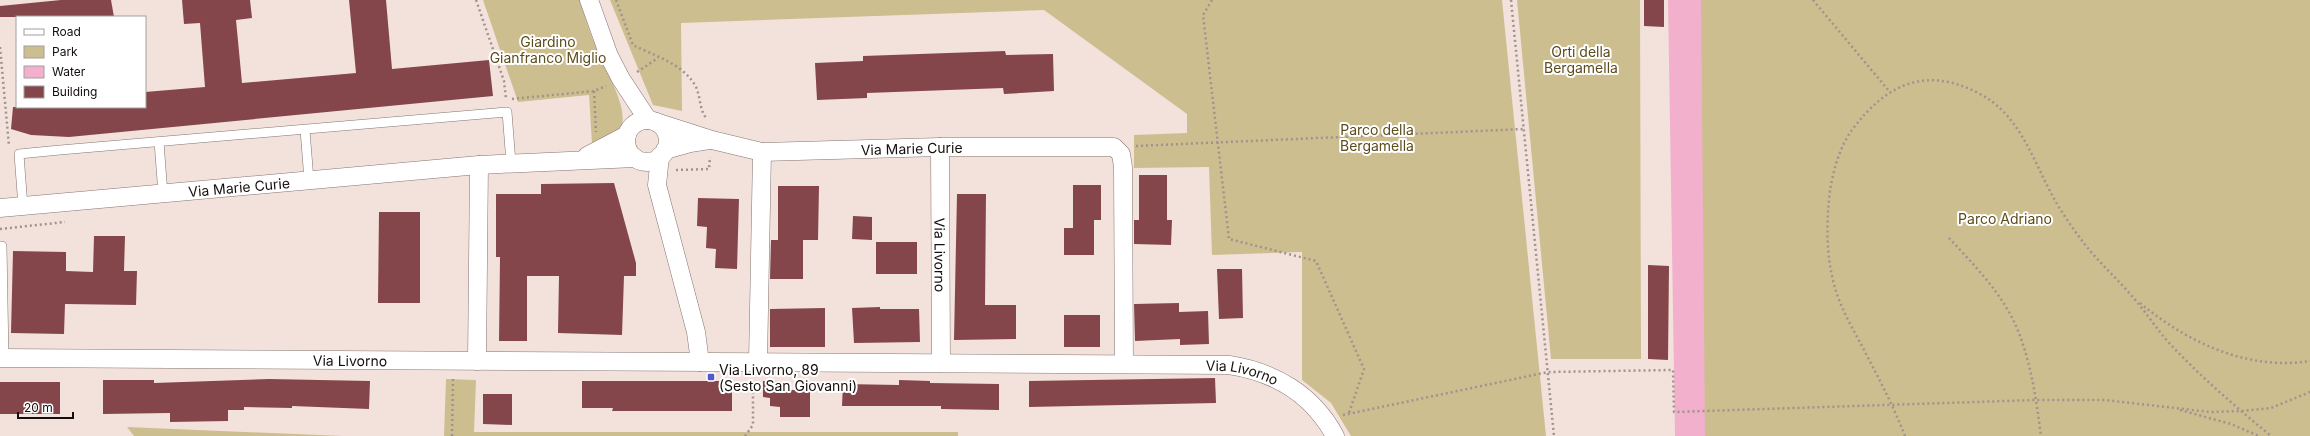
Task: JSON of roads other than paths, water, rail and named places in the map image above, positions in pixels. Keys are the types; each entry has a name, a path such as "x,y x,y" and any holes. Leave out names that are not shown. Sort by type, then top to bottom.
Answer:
{"street":[{"path":"589,0 609,56 620,79 629,115 627,147 657,185 696,332 700,362"},
{"path":"620,79 652,121 661,126 667,137 665,159 657,185"},
{"path":"628,133 636,123 652,121"},
{"name":"Via Marie Curie","path":"652,121 712,140 762,152 940,147 1114,147 1121,154 1123,167 1124,364"},
{"name":"Via Marie Curie","path":"578,160 628,133"},
{"name":"Via Marie Curie","path":"665,159 690,142 712,140"},
{"name":"Via Livorno","path":"940,147 941,363"},
{"path":"759,371 762,152"},
{"path":"636,158 650,161 665,159"},
{"name":"Via Marie Curie","path":"0,208 479,165 636,158"},
{"path":"477,360 479,165"},
{"name":"Via Livorno","path":"2,358 700,362 759,371 941,363 1215,364 1243,367 1285,383 1309,400 1325,419 1335,436"}],"lane":[{"path":"23,207 18,154 507,112 511,163"},
{"path":"305,130 309,180"},
{"path":"159,142 163,194"},
{"path":"0,246 2,246 2,358"}],"water":[{"path":"1668,0 1701,0 1705,436 1675,436"}],"place":[{"name":"Via Livorno, 89 (Sesto San Giovanni)","path":"711,377"}],"park label":[{"name":"Giardino Gianfranco Miglio","path":"548,50"},
{"name":"Orti della Bergamella","path":"1581,60"},
{"name":"Parco della Bergamella","path":"1377,138"},
{"name":"Parco Adriano","path":"2005,218"}]}
